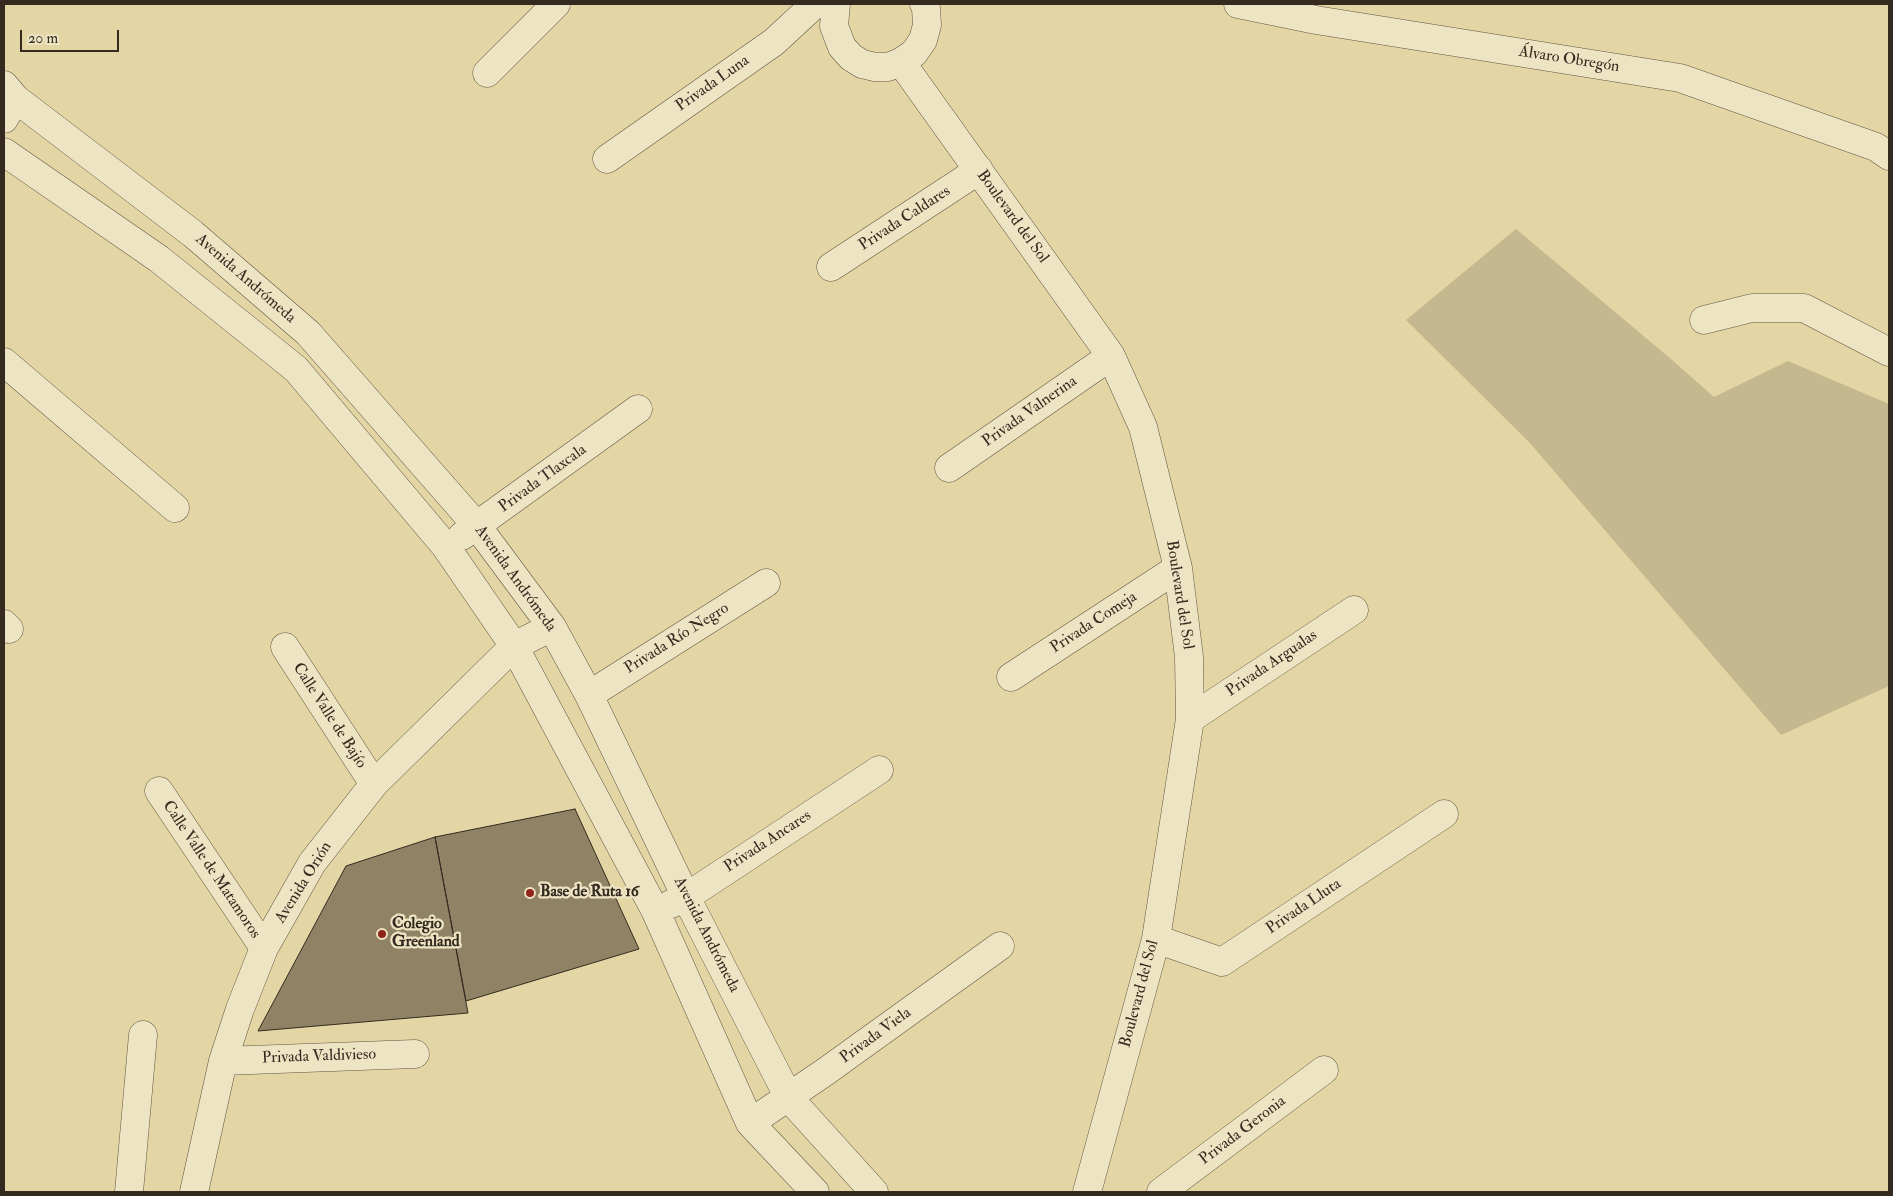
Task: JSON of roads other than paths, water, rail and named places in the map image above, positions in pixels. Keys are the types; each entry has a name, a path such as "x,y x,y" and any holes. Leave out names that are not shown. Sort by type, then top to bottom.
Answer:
{"street":[{"path":"487,73 556,4"},
{"name":"Privada Luna","path":"607,159 774,42 815,4"},
{"path":"836,4 834,26 836,37 842,47 851,57 862,64 875,67 901,62 914,53 923,40 927,25 924,4"},
{"name":"Álvaro Obregón","path":"1238,4 1316,20 1680,78 1876,147 1889,156"},
{"name":"Boulevard del Sol","path":"901,62 1111,356 1143,427 1178,568 1189,657 1190,719 1156,939 1087,1192"},
{"name":"Avenida Andrómeda","path":"8,101 193,234 308,333 477,526 552,627 589,695 686,897 789,1098 874,1192"},
{"name":"Avenida Andrómeda","path":"4,152 159,259 296,369 446,547 514,646 656,912 750,1123 815,1192"},
{"name":"Privada Caldares","path":"831,267 979,170"},
{"path":"1704,320 1752,308 1804,308 1889,352"},
{"name":"Privada Valnerina","path":"949,468 1111,356"},
{"path":"4,362 175,508"},
{"name":"Privada Tlaxcala","path":"446,547 638,409"},
{"name":"Privada Comeja","path":"1011,678 1178,568"},
{"name":"Privada Río Negro","path":"589,695 766,583"},
{"name":"Privada Argualas","path":"1190,719 1354,610"},
{"name":"Avenida Orión","path":"194,1192 223,1061 240,1009 264,948 312,863 374,784 514,646 552,627"},
{"name":"Calle Valle de Bajío","path":"285,647 374,784"},
{"name":"Privada Ancares","path":"656,912 686,897 713,877 880,770"},
{"name":"Calle Valle de Matamoros","path":"159,791 264,948"},
{"name":"Privada Lluta","path":"1156,939 1222,962 1444,814"},
{"name":"Privada Viela","path":"750,1123 789,1098 1000,946"},
{"path":"129,1192 143,1035"},
{"name":"Privada Valdivieso","path":"223,1061 415,1054"},
{"name":"Privada Geronia","path":"1161,1192 1324,1070"}],"place":[{"name":"Base de Ruta 16","path":"530,893"},
{"name":"Colegio Greenland","path":"382,934"}]}
